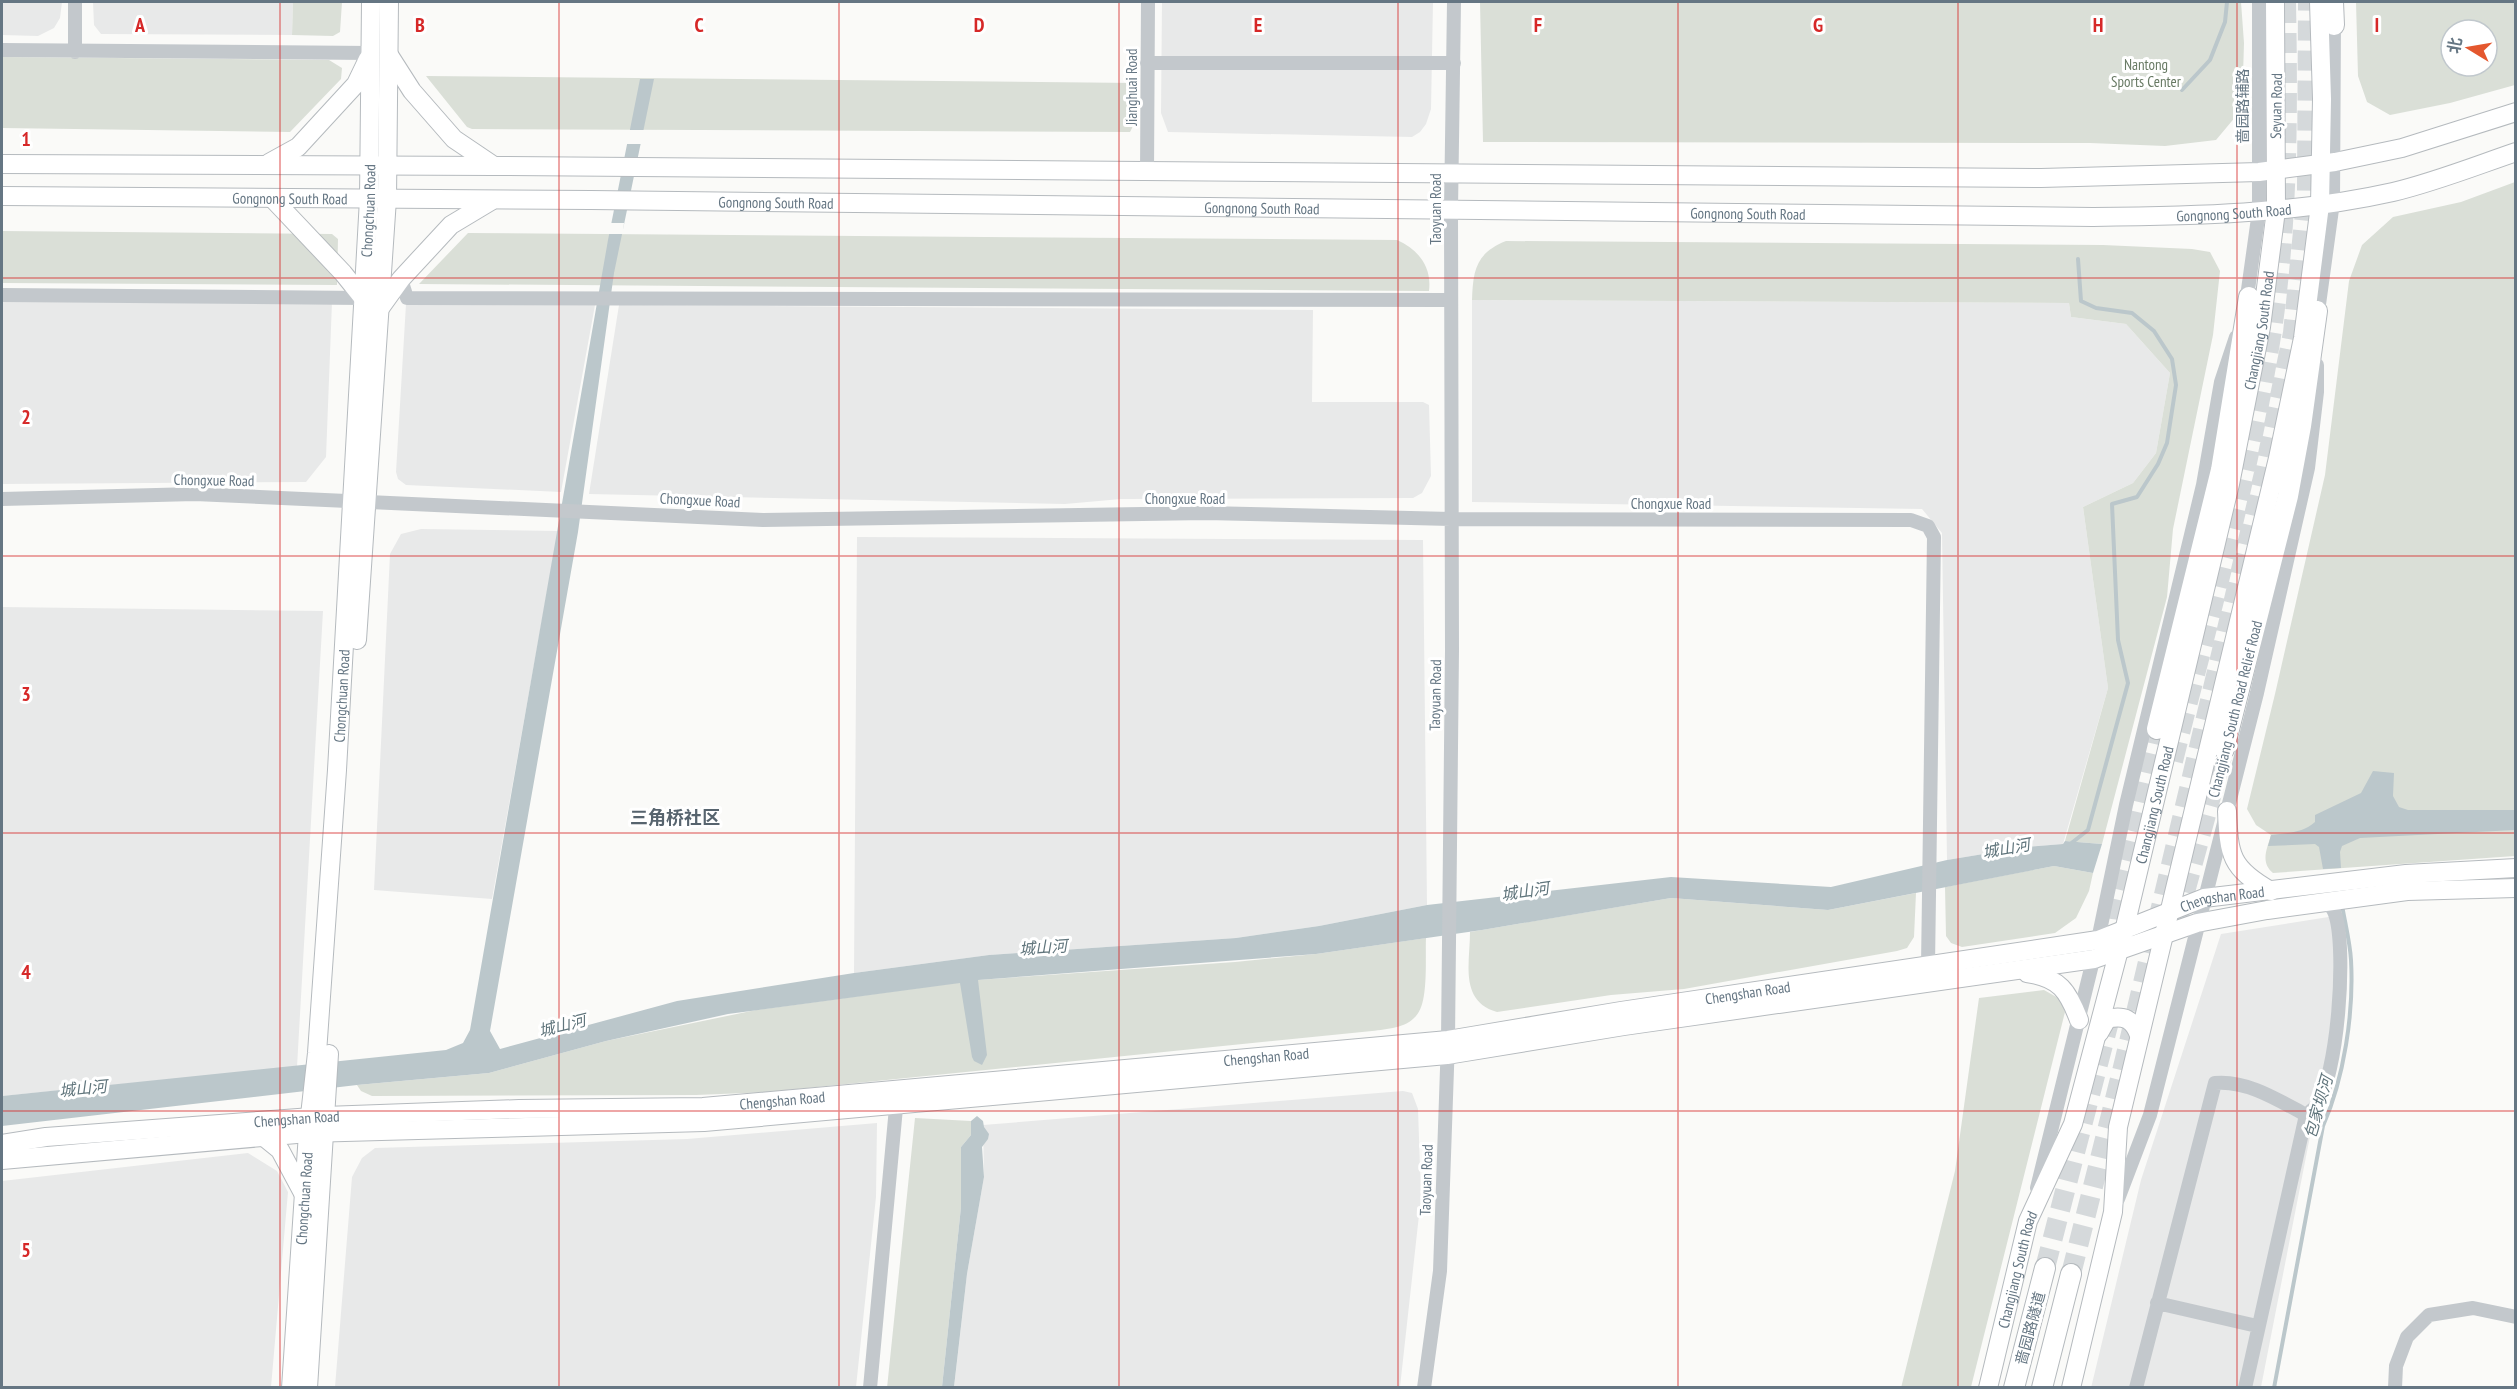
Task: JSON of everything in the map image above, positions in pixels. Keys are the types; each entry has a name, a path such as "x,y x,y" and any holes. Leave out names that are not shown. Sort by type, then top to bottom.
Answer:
{"highway":[{"path":"2334,2 2334,25"},
{"path":"2157,729 2220,470 2249,297"},
{"path":"2224,749 2288,496 2301,426 2317,311"},
{"name":"啬园路隧道","path":"2014,1388 2045,1268"},
{"path":"2042,1388 2071,1274"}],"main road":[{"name":"Chongchuan Road","path":"308,1388 318,1117 360,501 378,311 378,166 370,53 371,2"},
{"name":"Chongchuan Road","path":"378,166 389,55 389,2"},
{"name":"Seyuan Road","path":"2268,210 2267,171 2277,88 2275,2"},
{"path":"2071,1388 2113,1212 2118,1127 2278,458 2303,338 2327,204 2328,162 2319,2"},
{"path":"267,164 298,147 356,84 370,53"},
{"path":"389,55 412,92 454,139 494,166"},
{"path":"2,164 267,164 2041,178 2267,171 2402,148 2516,112"},
{"name":"Gongnong South Road","path":"2,196 2093,217 2205,216 2327,204 2394,191 2516,152"},
{"path":"272,198 343,273 363,298"},
{"name":"Chongchuan Road","path":"360,501 363,298 378,199"},
{"path":"378,311 401,279 451,225 491,201"},
{"name":"Changjiang South Road","path":"1988,1388 2028,1221 2073,1124 2124,931 2230,484 2261,327 2268,210"},
{"path":"2227,811 2228,842 2235,863 2252,880 2271,891"},
{"name":"Chengshan Road","path":"2,1144 46,1137 318,1117 704,1122 897,1097 1447,1047 1624,1026 2094,959 2197,923 2333,894 2406,874 2516,868"},
{"name":"Chengshan Road","path":"1447,1047 1621,1011 2098,940 2205,898 2271,891 2333,894 2516,888"},
{"path":"2013,971 2043,976 2058,984 2070,996 2079,1020"},
{"path":"2095,1041 2107,1019 2118,1016 2129,1019 2135,1025 2139,1035"},
{"name":"Chongchuan Road","path":"291,1388 304,1195 318,1117"},
{"name":"Chengshan Road","path":"2,1160 264,1137 318,1117"},
{"path":"264,1137 280,1150 304,1195"}],"street":[{"path":"75,2 75,52"},
{"name":"Jianghuai Road","path":"1147,172 1148,2"},
{"name":"Taoyuan Road","path":"1424,1388 1440,1271 1447,1047 1452,661 1451,173 1454,2"},
{"name":"啬园路辅路","path":"2259,2 2267,171"},
{"path":"2328,162 2334,25"},
{"path":"2,50 370,53"},
{"path":"1147,63 1454,63"},
{"name":"Changjiang South Road Relief Road","path":"2113,1212 2150,1115 2257,693 2308,468 2317,392 2317,311 2327,204"},
{"path":"2028,1221 2094,959 2126,805 2203,485 2221,382 2249,297 2268,210"},
{"path":"401,279 407,298 1451,300"},
{"path":"2,295 363,298"},
{"name":"Chongxue Road","path":"2,499 195,494 763,520 1206,513 1451,519 1911,520 1928,526 1934,537 1928,966"},
{"path":"2245,1388 2257,1326 2306,1115 2316,1106 2322,1093 2334,1053 2339,1005 2340,952 2333,894"},
{"path":"2136,1388 2215,1083 2226,1082 2260,1091 2306,1115"},
{"path":"870,1388 897,1097"},
{"path":"2157,1303 2257,1326"},
{"path":"2395,1388 2396,1366 2407,1337 2428,1315 2473,1308 2516,1317"}],"shaded area":[{"path":"2,2 62,2 60,18 54,28 38,36 2,35"},
{"path":"93,2 293,2 292,35 101,34 94,25"},
{"path":"1162,2 1433,2 1431,109 1426,124 1412,137 1168,132 1161,113"},
{"path":"1472,300 2069,303 2071,317 2126,324 2170,373 2156,453 2133,483 2083,507 2108,688 2063,844 2026,847 1947,860 1942,533 1922,509 1472,502"},
{"path":"2,301 332,302 326,457 306,482 2,484"},
{"path":"406,304 595,305 561,492 406,485 398,479 396,472"},
{"path":"619,305 1313,310 1312,402 1423,402 1429,405 1431,476 1422,493 1413,498 1121,499 1065,504 589,494"},
{"path":"421,529 558,531 492,899 374,890 390,554 401,534"},
{"path":"857,537 1423,540 1427,905 1319,926 1236,938 989,955 854,973"},
{"path":"2,607 323,611 297,1067 2,1096"},
{"path":"2341,915 2339,1054 2327,1100 2313,1121 2261,1387 2091,1388 2141,1180 2221,934"},
{"path":"1403,1091 1412,1093 1418,1109 1421,1197 1400,1387 954,1388 967,1274 984,1177 983,1125"},
{"path":"877,1123 876,1197 856,1387 335,1387 352,1177 362,1158 375,1148 687,1139"},
{"path":"248,1153 277,1171 288,1192 271,1387 2,1387 2,1181"}],"green space":[{"path":"293,2 342,2 340,32 333,36 292,35"},
{"name":"Nantong Sports Center","path":"1480,2 2241,2 2244,43 2242,109 2216,140 2165,146 2090,143 1483,142"},
{"path":"2356,2 2515,2 2515,85 2450,103 2390,115 2367,102 2358,76"},
{"path":"2,57 329,60 342,68 341,79 290,132 2,128"},
{"path":"426,76 1136,83 1136,108 1135,120 1130,132 472,129 467,127"},
{"path":"2515,182 2515,856 2273,873 2266,860 2266,850 2271,835 2256,825 2247,809 2325,475 2349,281 2362,245 2393,217 2461,202"},
{"path":"2,231 332,234 338,239 337,285 2,283"},
{"path":"468,233 1397,240 1412,249 1422,260 1428,274 1429,291 419,284"},
{"path":"1506,241 2103,245 2192,249 2210,252 2220,271 2213,335 2173,529 2167,597 2102,844 2065,841 2108,688 2083,507 2133,483 2156,453 2170,373 2126,324 2071,317 2069,303 1472,300 1475,271 1482,257"},
{"path":"2054,866 2093,873 2089,891 2076,918 2055,933 1962,947 1951,943 1946,936 1945,887"},
{"path":"1916,893 1914,937 1907,948 1897,951 1684,989 1611,995 1497,1012 1485,1007 1477,999 1469,979 1470,932 1671,898 1828,910"},
{"path":"1426,938 1425,991 1420,1010 1407,1023 1384,1030 767,1092 696,1095 372,1096 361,1091 357,1085 489,1073 606,1041 756,1010 977,980 1235,962 1316,954"},
{"path":"2044,990 2060,999 2065,1012 1971,1387 1901,1388 1955,1171 1979,998"},
{"path":"915,1118 971,1121 971,1135 961,1147 961,1207 942,1387 887,1388"}],"water":[{"name":"城山河","path":"640,79 654,79 614,273 578,532 490,1031 500,1049 677,1001 854,973 989,955 1236,938 1319,926 1427,905 1671,877 1831,887 1947,860 2026,847 2063,844 2065,841 2102,844 2093,873 2054,866 1828,910 1671,898 1482,930 1316,954 978,980 987,1055 982,1065 974,1061 972,1057 960,983 728,1014 606,1041 489,1073 357,1085 2,1126 2,1096 446,1050 463,1043 470,1030 608,240"},
{"path":"2373,771 2394,773 2393,796 2399,807 2408,810 2515,810 2515,830 2360,838 2342,846 2341,868 2323,869 2319,847 2315,844 2268,846 2271,835 2294,832 2310,826 2315,822 2315,815 2361,793"},
{"path":"977,1116 983,1121 989,1134 982,1147 984,1177 967,1274 954,1387 942,1387 961,1207 961,1147 971,1135 971,1121"}],"pier":[{"path":"627,130 645,130 644,144 625,144"},
{"path":"609,223 624,223 623,234 608,234"}],"waterway":[{"path":"2182,90 2210,60 2225,22 2227,2"},
{"path":"2069,845 2088,830 2128,683 2118,640 2112,504 2137,497 2158,464 2167,443 2176,385 2172,359 2154,331 2132,313 2096,308 2081,301 2078,259"},
{"name":"包家坝河","path":"2274,1388 2323,1126 2337,1087 2346,1045 2352,980 2349,939 2342,905"}],"tunnel":[{"path":"2173,761 2241,488 2273,323 2282,243 2286,162 2286,2"},
{"path":"2071,1274 2124,1063 2265,469 2293,333 2307,191 2308,2"},
{"path":"2110,949 2115,908 2157,729"},
{"path":"2177,921 2224,749"},
{"path":"2045,1268 2111,1014"}],"district":[{"name":"三角桥社区","path":"675,817"}]}
